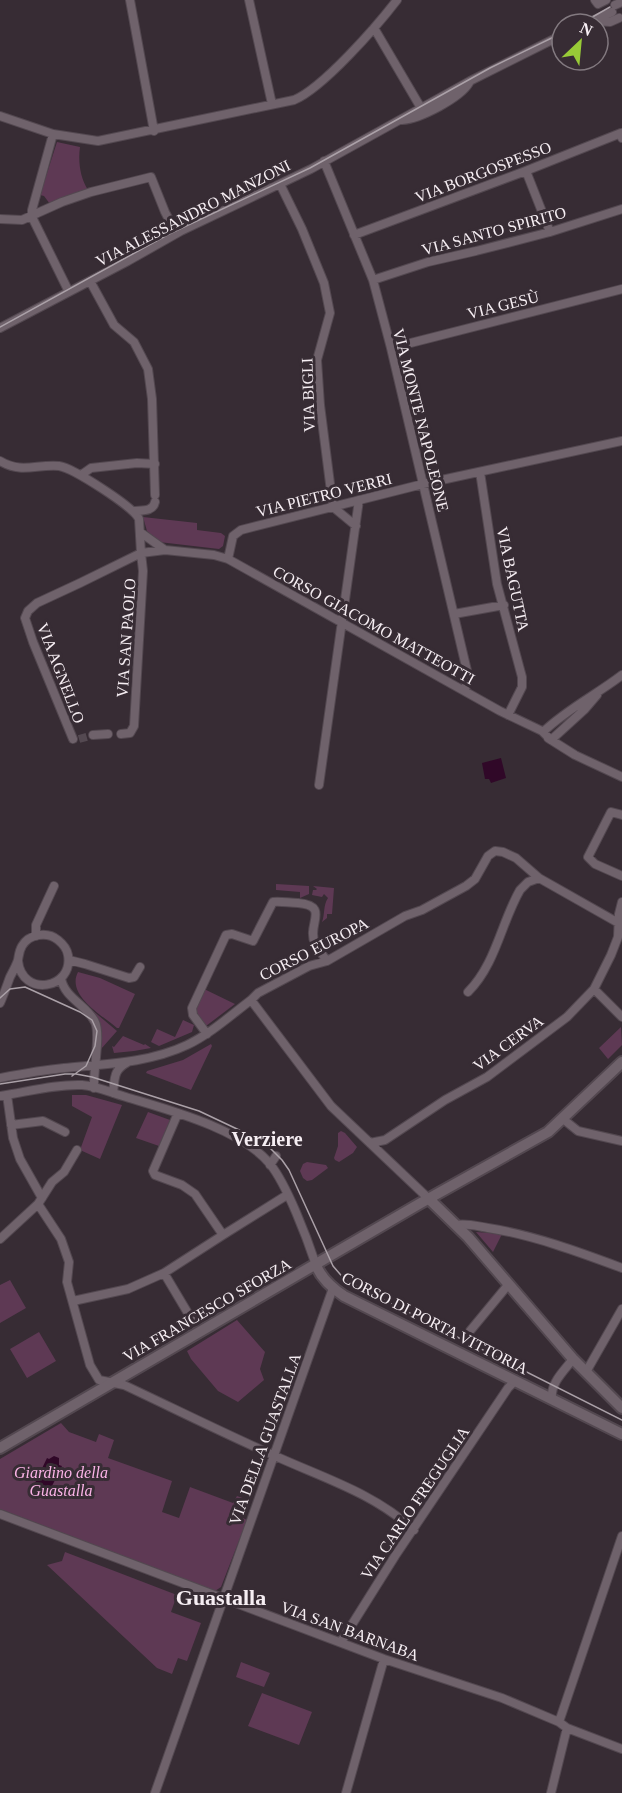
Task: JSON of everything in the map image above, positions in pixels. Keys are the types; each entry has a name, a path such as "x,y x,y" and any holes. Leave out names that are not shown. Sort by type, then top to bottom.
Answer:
{"street":[{"path":"130,0 154,131"},
{"path":"249,0 272,104"},
{"path":"0,116 53,134 98,141 294,100 309,91 336,67 374,28 397,0"},
{"path":"595,1 617,9"},
{"path":"374,28 421,108"},
{"name":"VIA ALESSANDRO MANZONI","path":"0,328 176,233 280,184 470,81 550,41"},
{"name":"VIA ALESSANDRO MANZONI","path":"398,121 414,119 424,114 461,93 470,81"},
{"path":"53,134 32,217 69,292"},
{"name":"VIA BORGOSPESSO","path":"354,235 622,136"},
{"name":"VIA MONTE NAPOLEONE","path":"324,161 373,280 468,675 465,691"},
{"path":"526,171 550,231"},
{"path":"0,219 17,221 32,217 62,202 91,192 151,177 167,218 176,233"},
{"name":"VIA BIGLI","path":"280,184 302,229 324,283 330,313 317,360 320,405 333,507"},
{"name":"VIA SANTO SPIRITO","path":"373,280 428,262 550,231 622,209"},
{"path":"90,281 114,325 134,342 148,369 152,399 155,499 154,506 150,510 133,511"},
{"name":"VIA GESÙ","path":"391,348 622,289"},
{"name":"VIA PIETRO VERRI","path":"228,559 233,536 241,530 423,484 622,441"},
{"path":"0,461 20,469 60,466 81,475 133,511 139,519 141,532 165,550"},
{"path":"81,475 91,468 137,463 155,464"},
{"name":"VIA BAGUTTA","path":"480,472 497,584 523,683 508,715"},
{"path":"319,785 359,500"},
{"path":"333,507 356,525"},
{"name":"VIA SAN PAOLO","path":"121,734 130,733 134,725 143,571 141,532"},
{"name":"CORSO GIACOMO MATTEOTTI","path":"25,618 28,611 37,603 141,553 165,550 214,555 228,559 508,715"},
{"path":"454,614 504,605"},
{"name":"VIA AGNELLO","path":"25,618 73,739"},
{"path":"543,732 581,702 622,675"},
{"path":"551,740 585,710 599,692"},
{"path":"508,715 543,732 551,740"},
{"path":"508,715 575,754 622,777"},
{"name":"VIA AGNELLO","path":"93,735 108,734"},
{"path":"622,815 611,812 588,857 595,864 622,876"},
{"name":"CORSO EUROPA","path":"0,1078 154,1057 175,1050 207,1034 258,993 309,966 327,961 405,916 422,910 466,886 476,876 488,856 497,851 516,858 539,878"},
{"path":"468,992 478,981 520,890 528,882 539,878 620,924"},
{"path":"36,936 36,925 54,886"},
{"path":"207,1034 193,1015 192,1008 224,938 230,934 253,941 270,906 276,902 307,904 313,908 316,915 313,937 327,961"},
{"name":"VIA CERVA","path":"370,1143 387,1139 445,1100 490,1075 567,1017 594,989 611,955 618,937 622,902"},
{"path":"0,1003 22,946 27,940 36,936 48,935 60,941 67,951 69,960 66,972 61,978 44,986 27,980 16,980 7,987"},
{"path":"69,960 129,978 134,977 140,967"},
{"path":"18,961 20,970 27,980"},
{"path":"61,978 68,993 96,1023 94,1088"},
{"path":"594,989 622,1017"},
{"path":"251,1000 331,1106 468,1237 573,1359 622,1408"},
{"path":"113,1094 116,1072 133,1060"},
{"name":"VIA FRANCESCO SFORZA","path":"0,1448 548,1132 622,1062"},
{"name":"CORSO DI PORTA VITTORIA","path":"4,1095 84,1085 178,1113 210,1125 239,1140 270,1165 287,1195 319,1273 333,1288 344,1296 622,1434"},
{"path":"4,1095 20,1159 61,1239 69,1262 67,1282 90,1365 99,1380 124,1385 273,1455 365,1495 393,1512 414,1530"},
{"path":"178,1113 153,1169 155,1175 182,1185 195,1194 223,1234"},
{"path":"563,1119 578,1131 622,1141"},
{"path":"11,1125 43,1121 65,1132"},
{"path":"0,1239 40,1201 52,1182 64,1172 76,1150"},
{"path":"270,1165 276,1156"},
{"path":"446,1189 445,1202 456,1225"},
{"path":"73,1301 128,1289 164,1274 287,1195"},
{"path":"456,1225 466,1224 500,1230 622,1268"},
{"path":"164,1274 192,1320"},
{"path":"470,1331 508,1285"},
{"name":"VIA DELLA GUASTALLA","path":"155,1793 333,1288"},
{"path":"586,1372 622,1309"},
{"path":"552,1400 554,1385 573,1359"},
{"name":"VIA CARLO FREGUGLIA","path":"341,1642 508,1388 515,1381"},
{"name":"VIA SAN BARNABA","path":"0,1514 384,1659 502,1698 559,1722 567,1728 622,1749"},
{"path":"559,1722 622,1536"},
{"path":"346,1793 384,1659"},
{"path":"551,1793 567,1728"}],"green space":[{"path":"57,142 80,147 80,169 88,190 50,204 44,196 40,195"},
{"path":"143,517 197,523 197,530 221,533 225,536 223,546 219,549 159,542 147,531"},
{"path":"276,884 309,886 309,894 300,898 300,892 276,890"},
{"path":"313,886 334,888 332,914 327,914 327,918 322,922 328,898 324,894 322,897 312,895 313,890 317,889"},
{"path":"78,972 100,978 135,994 119,1028 95,1011 81,996 77,989"},
{"path":"202,988 235,1004 206,1026 193,1007"},
{"path":"92,1010 117,1031 101,1049 100,1031"},
{"path":"183,1020 194,1025 192,1032 159,1046 151,1042 157,1029 175,1037"},
{"path":"621,1027 622,1045 608,1059 599,1048"},
{"path":"123,1036 151,1048 114,1053 112,1046 114,1047"},
{"path":"211,1044 191,1090 146,1073 183,1060"},
{"path":"72,1095 86,1095 122,1105 100,1159 80,1150 92,1117 72,1106"},
{"path":"148,1112 170,1120 159,1146 136,1138"},
{"path":"341,1131 357,1147 353,1153 339,1162 334,1158 338,1146 338,1133"},
{"path":"307,1162 326,1165 328,1168 307,1181 300,1171 303,1164"},
{"path":"476,1232 502,1234 493,1252"},
{"path":"10,1280 26,1308 0,1323 0,1285"},
{"path":"237,1320 265,1352 260,1369 264,1380 238,1402 218,1391 187,1351"},
{"path":"39,1332 56,1361 27,1378 10,1349"},
{"name":"Giardino della Guastalla","path":"61,1423 69,1432 96,1442 99,1434 114,1440 108,1458 172,1481 162,1512 179,1518 190,1487 233,1503 237,1496 248,1500 241,1517 247,1520 221,1587 215,1591 0,1509 0,1459"},
{"path":"65,1552 177,1595 171,1612 201,1623 187,1661 178,1658 172,1674 157,1668 47,1565 62,1561"},
{"path":"241,1662 270,1673 264,1687 236,1677"},
{"path":"262,1693 312,1712 299,1745 248,1726"}],"shaded area":[{"path":"501,758 506,778 491,783 489,779 485,779 482,763"},
{"path":"54,1456 59,1458 59,1465 62,1466 49,1492 42,1494 34,1485 47,1458"}],"tunnel":[{"path":"79,739 93,735"}],"tram line":[{"path":"601,12 610,7"},
{"path":"0,327 169,234 310,168 490,68 550,39"},
{"path":"0,998 10,989 25,987 80,1012 92,1020 97,1031 95,1046 86,1066 72,1076"},
{"path":"0,1084 65,1074 92,1077 199,1111 254,1137 269,1147 289,1170 333,1266 346,1281 622,1420"}],"district":[{"name":"Verziere","path":"267,1139"},
{"name":"Guastalla","path":"221,1597"}]}
